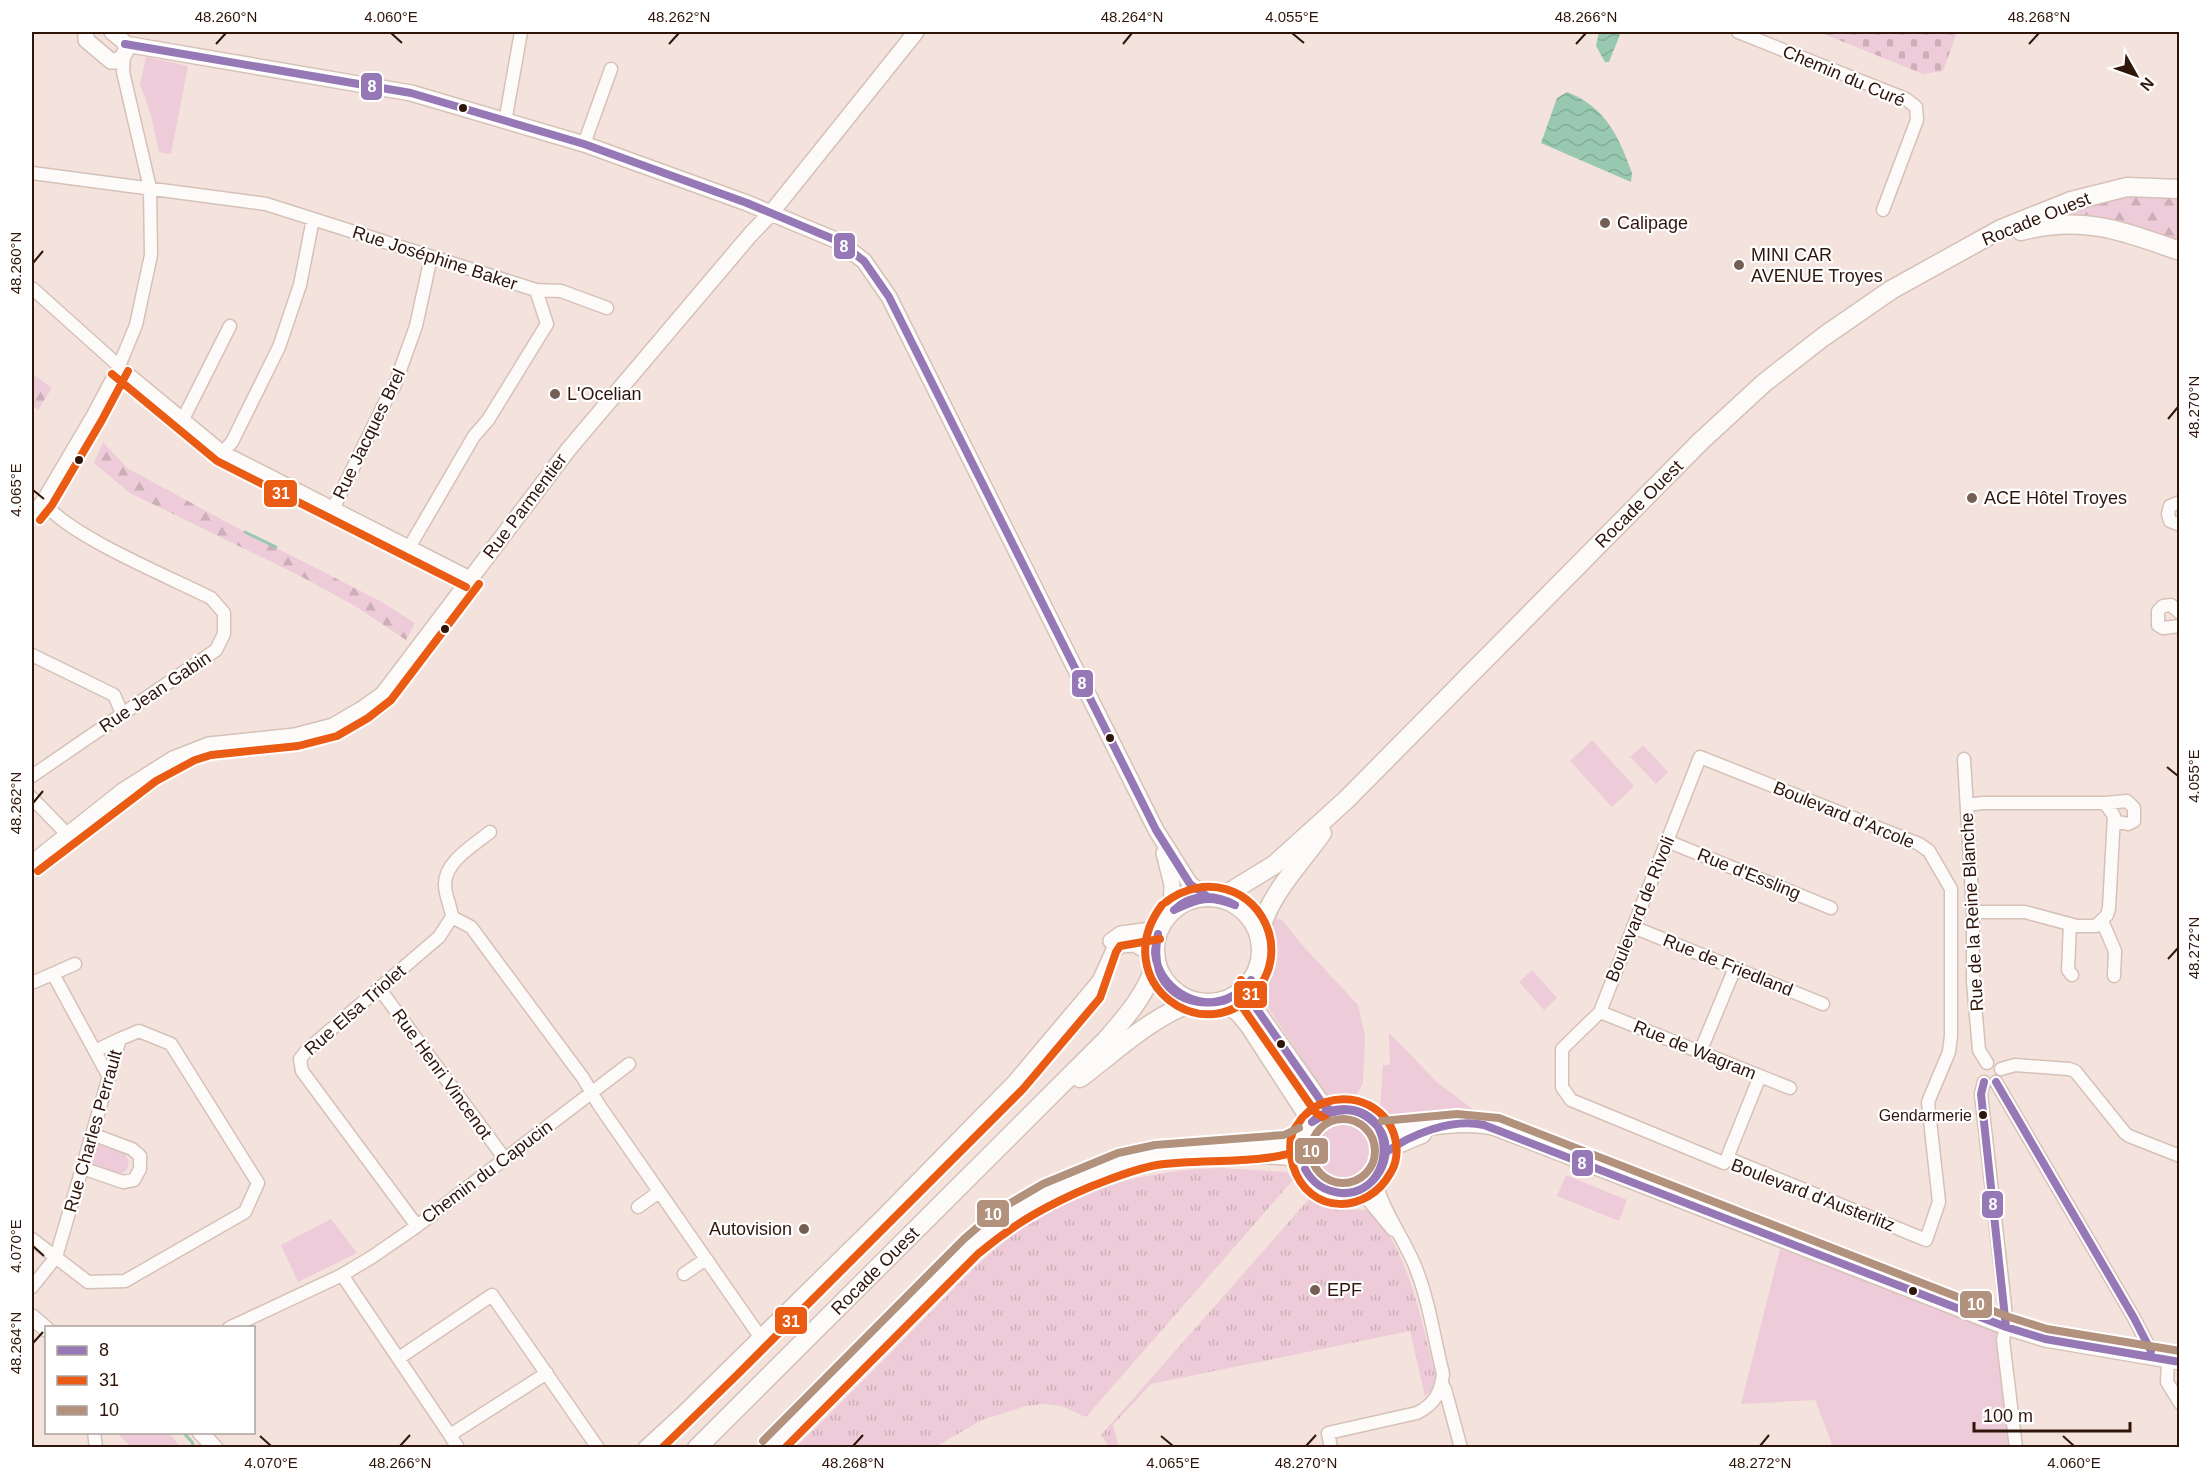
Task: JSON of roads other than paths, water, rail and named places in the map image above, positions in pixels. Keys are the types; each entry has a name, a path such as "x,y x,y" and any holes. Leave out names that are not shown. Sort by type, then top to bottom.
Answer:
{"main road":[{"name":"Rocade Ouest","path":"1214,898 1274,865 1346,800 1701,441 1764,383 1823,337 1891,290 2001,230 2071,201 2127,187 2180,189"},
{"name":"Rocade Ouest","path":"1965,249 2027,229 2073,223 2092,224 2135,235 2180,251"},
{"name":"Rocade Ouest","path":"1259,936 1262,921 1274,896 1346,800"},
{"path":"1195,898 1214,898 1234,904 1254,923 1261,945 1259,964 1251,980 1238,993 1221,1001 1194,1002 1181,996 1161,976 1155,960 1156,938 1171,911 1182,903 1195,898"},
{"name":"Rocade Ouest","path":"697,1448 1106,1040 1136,1005 1149,983 1155,960"},
{"name":"Rocade Ouest","path":"1026,1119 1149,1026 1182,1006 1194,1002"}],"street":[{"path":"32,513 43,500 119,366 136,325 151,255 150,188 120,53 112,32"},
{"path":"505,122 521,32"},
{"name":"Rue Parmentier","path":"32,863 150,772 191,750 209,745 295,735 333,726 383,694 568,450 771,213 916,32"},
{"name":"Chemin du Curé","path":"1738,32 1906,99 1916,107 1917,120 1883,210"},
{"path":"84,33 90,44 120,53 411,93 584,144 771,213 838,241 864,261 878,279 1156,830 1190,884 1214,898"},
{"path":"584,144 611,69"},
{"name":"Rue Joséphine Baker","path":"32,173 267,204 536,290 547,324 489,420 474,436 410,546"},
{"path":"223,452 232,442 279,347 300,285 313,219"},
{"name":"Rue Jacques Brel","path":"334,507 394,387 416,326 431,257"},
{"path":"32,288 119,366 223,452 471,578"},
{"path":"536,290 561,291 607,308"},
{"path":"183,420 230,326"},
{"name":"Rue Jean Gabin","path":"32,776 216,650 224,634 224,613 211,598 80,533 50,509 43,500"},
{"path":"2180,502 2170,506 2168,514 2170,521 2180,525"},
{"path":"2180,613 2171,605 2163,606 2158,611 2158,625 2163,628 2180,626"},
{"path":"32,655 114,695 122,713"},
{"name":"Boulevard de Rivoli","path":"1562,1049 1600,1012 1701,757"},
{"name":"Boulevard d'Arcole","path":"1701,757 1919,844 1929,851 1951,889 1951,1036 1949,1052"},
{"name":"Rue de la Reine Blanche","path":"1964,759 1973,912 1973,982 1979,1050 1987,1063"},
{"path":"32,798 67,834"},
{"path":"1967,805 2127,801 2134,808 2134,821 2128,824 2114,821"},
{"path":"1973,912 2025,912 2070,924 2096,926 2107,915 2109,908 2114,821 2111,809 2105,803"},
{"path":"1156,830 1172,885 1171,911"},
{"path":"490,832 451,865 447,873 446,891 452,917 471,927 592,1093 761,1338"},
{"name":"Rue d'Essling","path":"1667,841 1831,908"},
{"name":"Rue Elsa Triolet","path":"417,1226 295,1059 439,937 452,917"},
{"path":"2102,921 2115,951 2114,976"},
{"path":"2070,924 2068,970 2072,975"},
{"name":"Rue de Friedland","path":"1633,927 1823,1004"},
{"path":"1090,992 1097,978 1106,947 1113,938 1121,934 1159,929"},
{"path":"646,1448 761,1338 984,1115 1015,1082 1100,981 1114,950 1120,945 1137,944 1155,960"},
{"path":"34,982 75,964"},
{"path":"1700,1052 1735,968"},
{"path":"53,974 109,1077"},
{"path":"1251,980 1252,1002 1325,1107 1331,1110 1350,1109 1362,1112 1381,1131 1385,1153 1382,1167 1375,1178 1353,1192 1326,1190 1311,1179 1303,1163 1301,1150 1303,1138 1311,1123 1331,1110"},
{"name":"Rue Henri Vincenot","path":"379,988 505,1159"},
{"path":"1221,1001 1238,1014 1248,1026 1311,1123"},
{"name":"Rue de Wagram","path":"1600,1012 1790,1088"},
{"name":"Rue Charles Perrault","path":"32,1287 56,1257 120,1039 139,1031 171,1044 258,1183 245,1212 125,1281 88,1282 56,1257"},
{"path":"95,1052 120,1039"},
{"name":"Boulevard d'Austerlitz","path":"1562,1049 1562,1087 1571,1100 1724,1163 1727,1158 1926,1240 1939,1202 1928,1102 1949,1052"},
{"path":"2016,1448 2003,1340 2006,1328 1981,1094 1990,1082 2000,1078 2001,1069 1996,1063 1987,1063 1980,1072 1990,1082 2134,1318 2151,1351 2150,1357"},
{"name":"Chemin du Capucin","path":"233,1326 342,1275 417,1226 629,1064"},
{"path":"2001,1069 2015,1065 2075,1071 2125,1133 2180,1155"},
{"path":"1727,1158 1760,1076"},
{"path":"1381,1131 1466,1124 1481,1124 1496,1128 2006,1328 2044,1339 2174,1361 2167,1382 2180,1402"},
{"path":"1385,1153 1404,1142 1446,1127"},
{"path":"82,1168 123,1182 134,1180 140,1169 140,1156 132,1149 92,1134"},
{"path":"770,1448 971,1246 1001,1221 1047,1193 1121,1163 1156,1155 1286,1144 1303,1138"},
{"path":"1193,1152 1286,1157 1303,1163"},
{"path":"1330,1448 1328,1433 1418,1413 1435,1400 1442,1384 1443,1374 1416,1268 1380,1194 1375,1178"},
{"path":"638,1207 659,1192"},
{"path":"1353,1192 1369,1201 1407,1248"},
{"path":"32,1239 56,1257"},
{"path":"684,1274 706,1259"},
{"path":"342,1275 458,1448"},
{"path":"399,1358 492,1295 598,1448"},
{"path":"32,1317 45,1328"},
{"path":"450,1435 547,1373"},
{"path":"1442,1384 1461,1448"},
{"path":"202,1434 215,1448"}],"water":[{"path":"1599,32 1621,32 1609,62 1605,62 1596,46"},
{"path":"1567,92 1592,106 1609,125 1627,160 1632,173 1631,182 1541,143 1557,98"}],"waterway":[{"path":"245,532 276,547"},
{"path":"185,1434 194,1448"}],"place":[{"name":"Calipage","path":"1605,223"},
{"name":"MINI CAR AVENUE Troyes","path":"1739,265"},
{"name":"L'Ocelian","path":"555,394"},
{"name":"ACE Hôtel Troyes","path":"1972,498"},
{"name":"Gendarmerie","path":"1983,1115"},
{"name":"Autovision","path":"804,1229"},
{"name":"EPF","path":"1315,1290"}]}
